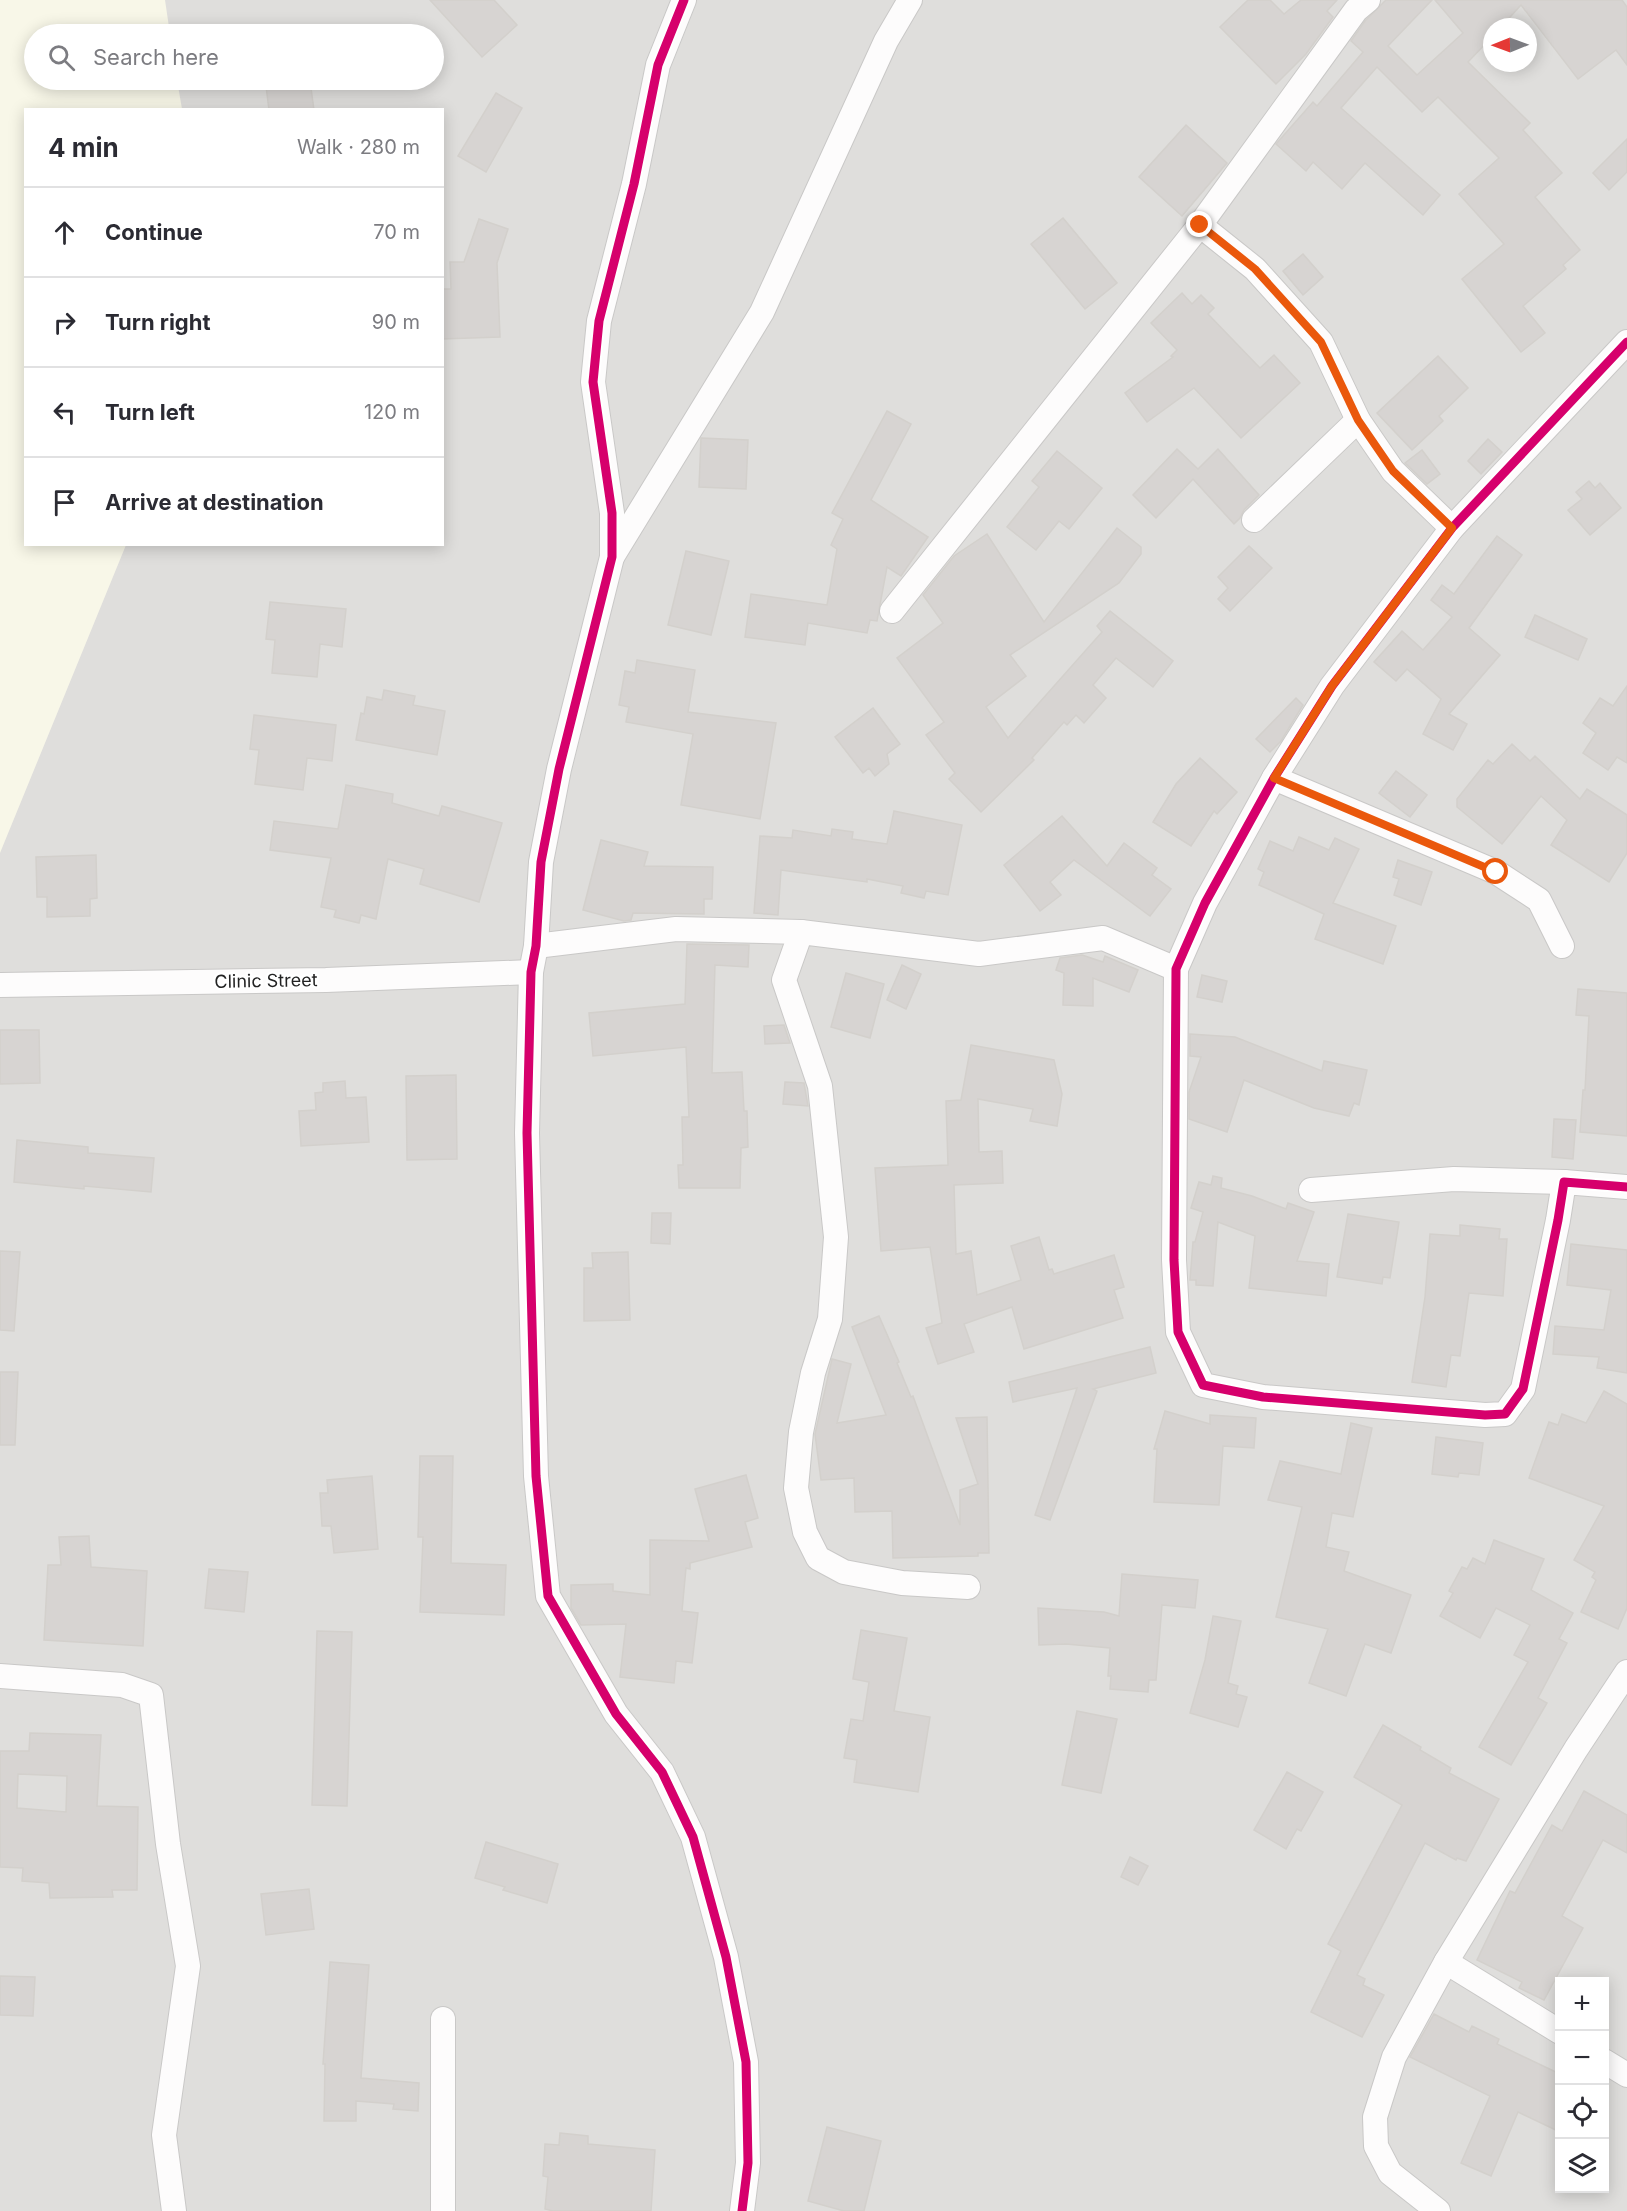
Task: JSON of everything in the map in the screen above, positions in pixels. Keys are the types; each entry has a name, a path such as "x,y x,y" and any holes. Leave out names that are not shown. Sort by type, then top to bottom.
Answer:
{"street":[{"path":"684,0 658,65 634,184 599,321 594,382 612,513 612,557 559,768 541,862 536,946 531,972 527,1133 536,1476 548,1596 616,1714 662,1772 693,1837 726,1958 746,2062 748,2163 742,2211"},
{"path":"612,557 762,312 886,41 910,0"},
{"path":"892,611 1200,225 1356,10 1368,0"},
{"path":"1200,225 1255,269 1321,342 1358,420 1393,471 1452,528"},
{"path":"1564,1182 1523,1389 1505,1414 1485,1415 1263,1396 1203,1385 1178,1332 1174,1260 1176,969 1206,903 1274,778 1332,686 1452,528 1627,342"},
{"path":"1254,520 1358,420"},
{"path":"1274,778 1496,872 1539,900 1562,946"},
{"path":"536,946 676,929 801,932 979,954 1103,938 1176,969"},
{"path":"801,932 784,980 820,1086 836,1237 830,1319 813,1373 801,1432 796,1488 805,1532 818,1558 844,1572 902,1583 968,1587"},
{"name":"Clinic Street","path":"0,985 314,980 531,972"},
{"path":"1311,1190 1454,1179 1627,1186"},
{"path":"1438,2211 1390,2173 1377,2146 1375,2117 1394,2056 1446,1962 1576,1749 1627,1672"},
{"path":"0,1676 122,1685 152,1695 168,1844 188,1966 164,2135 174,2211"},
{"path":"1446,1962 1558,2031"},
{"path":"443,2019 443,2211"},
{"path":"1609,2064 1627,2075"}],"shaded area":[{"path":"0,0 1627,0 1627,2211 0,2211"},
{"path":"0,0 165,0 169,24 24,24 24,90 179,90 182,108 24,108 24,546 126,546 0,853"}],"building":[{"path":"430,0 494,0 517,25 482,57"},
{"path":"1248,0 1270,0 1284,14 1301,0 1337,0 1327,11 1333,17 1306,54 1276,84 1220,27"},
{"path":"1386,0 1432,0 1388,46 1417,75 1463,33 1435,0 1622,0 1627,7 1627,65 1616,50 1578,79 1537,26 1537,18 1531,18 1521,5 1509,18 1483,18 1483,46 1468,62 1530,123 1523,130 1562,173 1535,197 1580,250 1563,265 1566,269 1523,306 1545,333 1521,352 1462,279 1504,244 1459,194 1499,158 1438,97 1422,112 1377,67 1341,108 1440,195 1423,215 1365,163 1342,189 1313,162 1306,171 1276,144 1313,102 1317,106 1363,52 1351,41 1365,21"},
{"path":"266,90 311,90 314,108 269,108"},
{"path":"496,93 522,108 486,172 458,156"},
{"path":"1186,125 1227,163 1182,216 1139,177"},
{"path":"1627,139 1627,172 1609,190 1593,173"},
{"path":"1063,218 1117,283 1085,309 1031,244"},
{"path":"479,219 508,229 497,263 500,337 444,339 444,289 451,289 450,262 464,262"},
{"path":"1303,254 1323,277 1303,295 1283,271"},
{"path":"1182,293 1192,304 1201,295 1214,308 1208,314 1260,368 1274,355 1300,383 1241,438 1194,388 1147,422 1125,393 1173,357 1171,356 1177,350 1151,323"},
{"path":"1438,356 1468,388 1439,416 1443,421 1412,450 1377,413"},
{"path":"887,411 911,424 871,500 928,537 901,576 887,567 877,621 870,620 867,633 808,623 805,645 745,637 751,594 827,605 837,549 831,545 843,519 832,513"},
{"path":"701,438 748,440 746,489 699,487"},
{"path":"1488,439 1502,452 1481,474 1468,461"},
{"path":"1177,449 1198,469 1218,449 1259,495 1234,524 1193,479 1156,518 1133,495"},
{"path":"1422,450 1440,474 1427,484 1405,463"},
{"path":"1057,451 1102,488 1069,529 1059,521 1036,550 1007,527 1039,487 1032,481"},
{"path":"1589,481 1595,488 1600,483 1621,508 1590,535 1568,510 1582,499 1576,492"},
{"path":"1117,528 1141,547 1141,554 1119,583 1010,655 1026,676 986,707 1008,738 1102,632 1097,626 1110,611 1173,661 1153,687 1116,658 1093,685 1106,698 1084,723 1076,715 1067,725 1064,722 1032,758 1034,760 981,812 949,779 955,773 926,735 944,722 897,658 943,623 923,595 954,556 987,534 1044,622"},
{"path":"1497,536 1522,555 1469,628 1500,655 1449,714 1467,724 1453,750 1423,734 1441,699 1407,669 1396,681 1374,662 1402,631 1423,650 1452,617 1431,600 1442,585 1454,594"},
{"path":"1249,546 1272,568 1230,611 1218,599 1228,588 1218,577"},
{"path":"686,551 729,561 711,635 668,625"},
{"path":"270,602 346,609 342,647 320,644 317,677 272,673 275,640 266,639"},
{"path":"1535,615 1587,639 1578,660 1525,637"},
{"path":"637,660 695,670 688,712 776,723 760,819 681,805 693,734 626,722 629,707 619,705 625,671 635,673"},
{"path":"1627,686 1627,763 1617,757 1608,770 1583,753 1596,733 1583,723 1600,698 1613,706"},
{"path":"384,690 415,696 413,705 445,711 437,755 356,740 361,713 364,714 367,697 382,700"},
{"path":"1296,698 1303,705 1281,741 1270,752 1256,739"},
{"path":"873,708 900,744 887,754 889,764 875,776 869,768 863,773 835,737"},
{"path":"254,715 336,725 332,761 307,758 303,790 255,784 259,750 250,749"},
{"path":"1512,744 1530,761 1535,756 1580,799 1587,789 1627,815 1627,853 1609,882 1551,845 1567,820 1541,796 1502,844 1457,807 1457,799 1488,760 1493,764"},
{"path":"1200,758 1237,792 1217,814 1214,811 1191,846 1153,822 1176,784"},
{"path":"1396,771 1427,795 1410,817 1379,793"},
{"path":"346,785 393,794 392,803 439,816 442,806 502,823 479,902 420,884 424,869 388,859 376,919 361,915 359,923 334,917 336,910 321,907 331,858 270,850 274,821 338,829"},
{"path":"894,811 962,825 948,895 926,891 924,898 901,893 903,886 867,879 867,882 781,870 778,915 754,913 760,836 792,838 793,830 831,836 832,829 853,832 852,839 887,844"},
{"path":"1062,816 1107,866 1124,843 1157,868 1152,875 1171,889 1150,916 1074,860 1050,882 1061,895 1040,911 1004,865"},
{"path":"1299,837 1329,850 1335,838 1359,849 1333,903 1396,926 1383,964 1315,939 1324,914 1259,885 1264,872 1258,869 1270,841 1293,851"},
{"path":"601,840 648,852 644,866 713,867 712,899 704,899 704,914 633,913 631,920 624,921 583,910"},
{"path":"96,855 97,898 90,899 90,916 47,917 47,897 37,897 36,857"},
{"path":"1398,860 1432,872 1421,905 1394,895 1399,879 1393,877"},
{"path":"687,944 749,945 748,967 715,965 712,1073 742,1072 744,1111 747,1111 748,1147 741,1148 740,1188 679,1188 678,1165 683,1165 682,1117 689,1117 686,1047 593,1056 589,1013 685,1004"},
{"path":"1082,955 1103,962 1105,956 1138,970 1129,992 1093,978 1093,1006 1063,1005 1064,973 1056,970 1060,958"},
{"path":"902,965 921,974 906,1009 887,1000"},
{"path":"846,973 884,984 870,1038 831,1027"},
{"path":"1202,975 1227,981 1222,1002 1197,997"},
{"path":"1578,989 1627,993 1627,1136 1580,1132 1589,1016 1576,1015"},
{"path":"784,1025 790,1043 765,1044 764,1026"},
{"path":"0,1030 39,1030 40,1083 0,1084"},
{"path":"1190,1034 1235,1037 1322,1071 1324,1061 1367,1070 1359,1105 1354,1103 1349,1116 1314,1108 1244,1080 1227,1132 1189,1119 1189,1092 1201,1057 1190,1056"},
{"path":"971,1045 1054,1060 1062,1094 1057,1126 1030,1121 1033,1109 978,1099 979,1152 1002,1151 1003,1183 954,1185 956,1254 971,1251 977,1295 1021,1280 1011,1246 1039,1237 1049,1270 1052,1269 1054,1274 1114,1255 1124,1287 1114,1290 1123,1318 1024,1349 1012,1307 964,1324 974,1352 938,1364 926,1328 942,1323 930,1247 881,1251 875,1168 948,1165 946,1101 961,1100"},
{"path":"456,1075 457,1159 407,1160 406,1076"},
{"path":"345,1081 346,1098 366,1097 369,1142 301,1146 299,1111 316,1110 315,1093 323,1092 323,1083"},
{"path":"785,1082 804,1083 808,1106 783,1104"},
{"path":"1554,1119 1576,1120 1573,1159 1552,1157"},
{"path":"17,1140 88,1147 88,1153 154,1158 151,1192 84,1186 84,1189 14,1182"},
{"path":"1213,1176 1222,1178 1221,1188 1252,1196 1286,1209 1288,1203 1314,1212 1297,1261 1329,1264 1326,1296 1249,1288 1255,1236 1218,1222 1213,1286 1196,1285 1196,1280 1190,1280 1193,1242 1195,1242 1203,1212 1191,1208 1199,1182 1211,1185"},
{"path":"652,1213 671,1213 670,1244 651,1243"},
{"path":"1348,1214 1399,1222 1390,1278 1383,1277 1382,1284 1337,1277"},
{"path":"1460,1225 1500,1229 1499,1239 1507,1239 1503,1296 1469,1293 1460,1356 1451,1355 1446,1387 1412,1382 1425,1297 1430,1234 1460,1236"},
{"path":"1571,1244 1627,1250 1627,1373 1597,1368 1599,1357 1553,1354 1555,1326 1604,1330 1611,1290 1567,1285"},
{"path":"0,1251 20,1252 14,1331 0,1330"},
{"path":"628,1252 630,1320 584,1321 584,1268 593,1268 592,1253"},
{"path":"879,1316 911,1397 913,1396 960,1525 960,1490 978,1484 956,1418 987,1417 989,1553 978,1553 978,1556 893,1558 892,1511 855,1512 854,1478 821,1480 815,1434 832,1359 851,1364 837,1423 886,1415 852,1327"},
{"path":"1150,1347 1156,1373 1093,1389 1097,1391 1050,1520 1035,1515 1077,1388 1013,1402 1009,1382"},
{"path":"0,1372 18,1372 15,1445 0,1445"},
{"path":"1604,1391 1627,1404 1627,1608 1618,1629 1581,1612 1596,1580 1592,1577 1595,1572 1574,1560 1604,1506 1529,1478 1549,1422 1558,1425 1562,1414 1586,1423"},
{"path":"1165,1411 1210,1424 1210,1415 1256,1418 1254,1448 1223,1446 1219,1505 1154,1502 1157,1449 1154,1449"},
{"path":"1351,1423 1372,1428 1353,1517 1332,1513 1326,1547 1349,1552 1344,1571 1411,1595 1391,1653 1365,1644 1346,1696 1309,1683 1328,1629 1276,1617 1302,1507 1268,1500 1280,1461 1341,1474"},
{"path":"1436,1437 1483,1443 1479,1475 1459,1473 1458,1477 1432,1474"},
{"path":"420,1456 453,1456 451,1563 506,1565 504,1615 420,1612 423,1537 418,1537"},
{"path":"746,1475 758,1518 745,1522 752,1547 690,1563 690,1569 686,1568 682,1611 698,1613 692,1663 676,1661 674,1683 620,1677 626,1624 581,1625 571,1608 571,1585 613,1584 613,1591 650,1595 650,1540 709,1541 695,1489"},
{"path":"372,1476 378,1549 334,1553 331,1526 322,1526 320,1493 328,1493 327,1480"},
{"path":"89,1536 91,1567 147,1571 143,1646 44,1640 48,1565 61,1565 59,1537"},
{"path":"1494,1540 1544,1559 1531,1590 1573,1613 1559,1639 1567,1643 1538,1698 1547,1703 1511,1765 1479,1747 1528,1662 1514,1655 1530,1625 1496,1608 1480,1638 1440,1616 1453,1593 1449,1591 1462,1567 1467,1569 1473,1558 1485,1564"},
{"path":"209,1569 248,1572 244,1612 205,1608"},
{"path":"1122,1574 1198,1580 1195,1608 1162,1605 1156,1680 1149,1680 1148,1692 1110,1689 1111,1676 1108,1676 1110,1648 1066,1644 1039,1645 1038,1608 1104,1612 1119,1616"},
{"path":"1213,1616 1241,1621 1228,1683 1238,1686 1236,1694 1247,1697 1238,1727 1190,1713 1205,1660"},
{"path":"861,1630 907,1638 894,1711 930,1717 918,1792 854,1782 857,1760 844,1758 851,1719 863,1721 869,1682 853,1679"},
{"path":"317,1631 352,1632 347,1806 312,1805"},
{"path":"1077,1711 1117,1719 1101,1793 1062,1785"},
{"path":"1383,1725 1451,1768 1449,1773 1499,1799 1466,1861 1457,1858 1456,1860 1425,1843 1357,1975 1365,1979 1363,1985 1384,1995 1362,2037 1311,2012 1341,1951 1328,1944 1402,1805 1354,1777"},
{"path":"30,1733 101,1735 97,1806 138,1807 137,1890 112,1890 113,1897 50,1898 49,1883 22,1881 23,1868 0,1867 0,1751 29,1751","holes":["18,1774 67,1776 66,1812 17,1808"]},
{"path":"1287,1772 1323,1792 1301,1831 1297,1829 1286,1849 1254,1830"},
{"path":"1584,1791 1627,1815 1627,1853 1603,1840 1562,1916 1583,1928 1544,2000 1519,1988 1522,1982 1477,1960 1510,1891 1515,1893 1552,1825 1562,1831"},
{"path":"486,1842 558,1864 547,1903 503,1890 505,1887 475,1878"},
{"path":"1130,1857 1148,1866 1138,1885 1121,1877"},
{"path":"309,1889 314,1929 266,1935 261,1894"},
{"path":"330,1962 369,1965 361,2078 419,2083 418,2111 393,2109 394,2104 356,2101 356,2121 324,2121 325,2064 323,2064"},
{"path":"0,1976 35,1977 33,2016 0,2015"},
{"path":"1434,2014 1469,2032 1472,2026 1499,2039 1497,2044 1555,2072 1555,2130 1518,2112 1491,2176 1461,2163 1490,2096 1410,2057"},
{"path":"827,2127 881,2141 864,2211 844,2211 808,2201"},
{"path":"560,2133 588,2136 588,2144 655,2150 651,2211 553,2211 545,2209 548,2177 543,2176 545,2144 559,2145"}],"cycle path":[{"path":"684,0 658,65 634,184 599,321 593,382 612,513 612,557 559,769 541,862 536,946 531,972 527,1133 536,1476 548,1596 616,1714 662,1772 693,1837 726,1957 746,2062 748,2163 742,2211"},
{"path":"1627,342 1452,528 1332,686 1274,778 1205,903 1176,969 1174,1260 1178,1332 1203,1385 1263,1397 1485,1415 1505,1414 1523,1389 1564,1182 1627,1187"}],"route":[{"path":"1200,225 1255,269 1321,342 1358,420 1393,471 1452,528 1332,686 1274,778 1496,872"}]}
